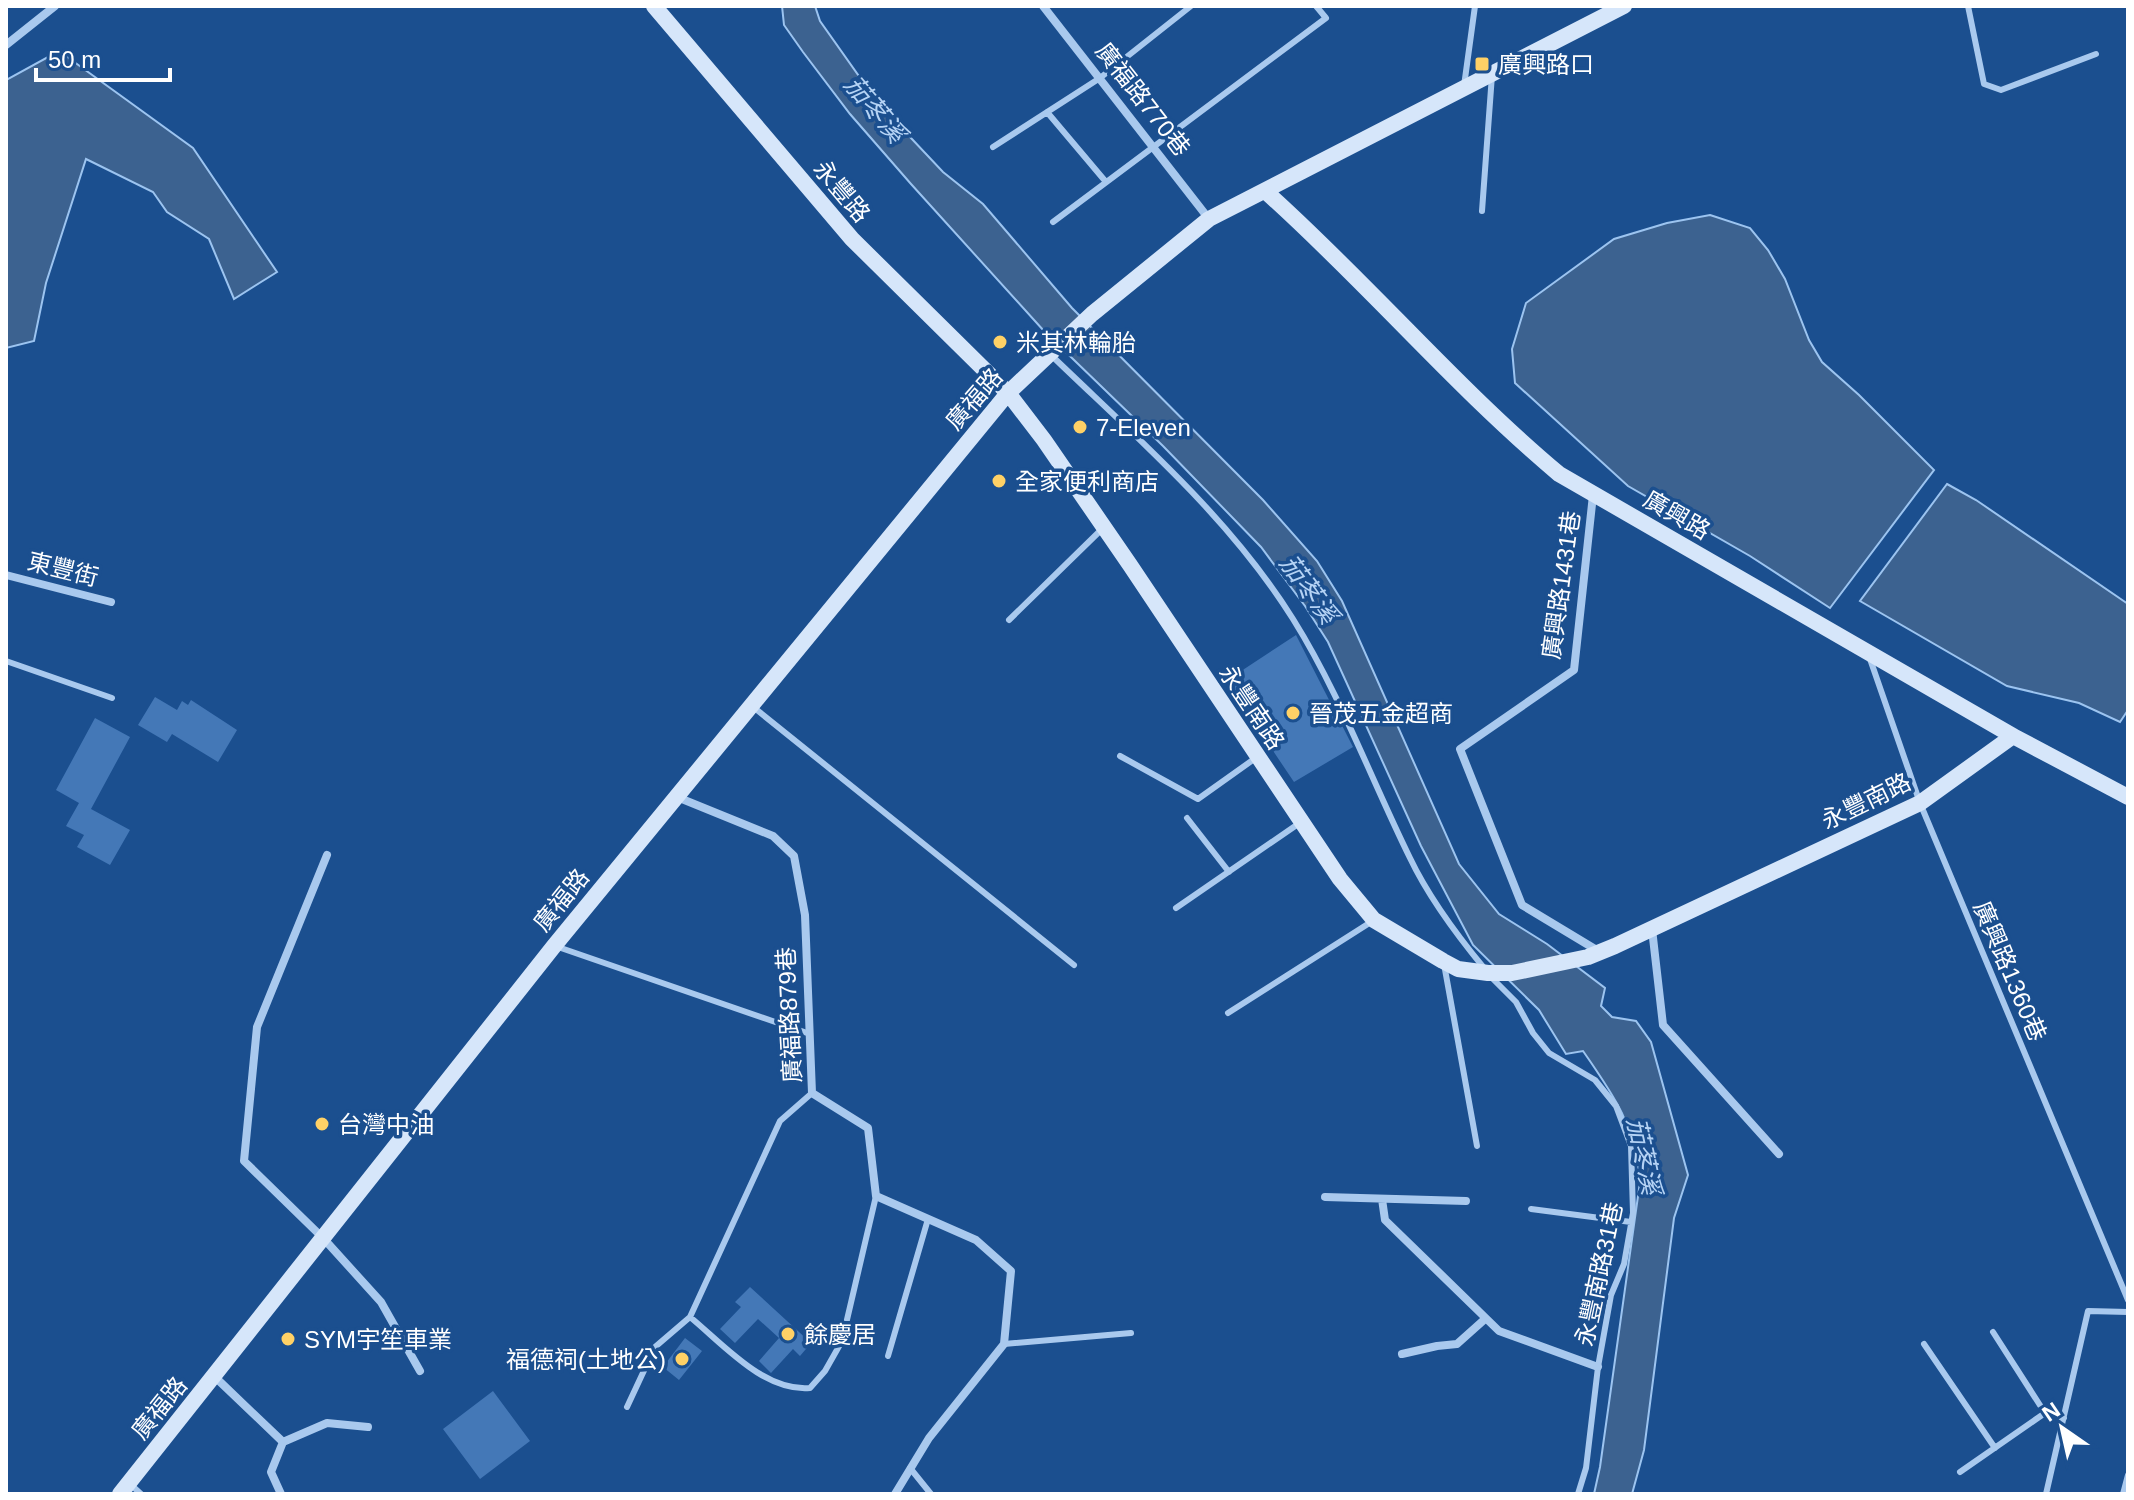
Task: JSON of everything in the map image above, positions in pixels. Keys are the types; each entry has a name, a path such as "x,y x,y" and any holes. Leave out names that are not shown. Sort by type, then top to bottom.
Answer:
{"street":[{"path":"6,45 55,6"},
{"name":"永豐路","path":"654,6 852,239 1008,393"},
{"path":"1209,219 1624,6"},
{"name":"廣福路770巷","path":"1045,7 1209,219"},
{"name":"廣興路","path":"1265,191 1314,235 1509,433 1559,474 2013,736 2128,797"},
{"name":"廣福路","path":"130,1490 215,1377 554,946 1008,393 1092,314 1209,219"},
{"name":"永豐南路","path":"1008,393 1104,527 1340,879 1374,920 1458,969 1512,973 1600,952 1920,803 2013,736"},
{"name":"廣興路1431巷","path":"1593,494 1574,670 1460,749 1522,905 1600,952"},
{"name":"東豐街","path":"6,575 111,602"},
{"name":"廣福路879巷","path":"677,797 773,836 794,856 805,915 812,1093 868,1128 876,1196"},
{"path":"327,855 257,1027 244,1161 324,1239 381,1302 420,1371"},
{"path":"1652,929 1663,1025 1779,1154"},
{"path":"876,1196 976,1240 1011,1271 1004,1344 929,1438 895,1494"},
{"path":"1325,1197 1466,1201"},
{"path":"1382,1199 1385,1220 1499,1331 1598,1367"},
{"path":"1402,1354 1457,1344 1485,1319"},
{"path":"215,1377 283,1442"},
{"path":"281,1494 271,1472 283,1442 327,1423 368,1427"}],"lane":[{"path":"993,147 1100,78 1191,6"},
{"path":"1053,222 1326,18 1316,6"},
{"path":"1463,89 1475,6"},
{"path":"1968,6 1984,84 2001,90 2096,54"},
{"path":"1482,211 1492,75"},
{"path":"1047,112 1106,182"},
{"name":"永豐南路31巷","path":"1052,352 1233,537 1293,619 1347,720 1411,861 1450,926 1516,1002 1533,1033 1549,1053 1595,1080 1616,1106 1631,1146 1634,1189 1631,1222 1624,1264 1611,1295 1598,1367 1586,1468 1578,1494"},
{"path":"1009,620 1104,527"},
{"name":"廣興路1360巷","path":"1868,653 1920,803 2128,1300"},
{"path":"6,661 112,698"},
{"path":"752,706 1074,965"},
{"path":"1120,756 1198,799 1257,757"},
{"path":"1187,818 1229,872"},
{"path":"1176,908 1301,822"},
{"path":"1228,1013 1374,920"},
{"path":"554,946 810,1034"},
{"path":"1443,961 1477,1146"},
{"path":"627,1407 655,1347 690,1317 780,1121 812,1093"},
{"path":"690,1317 773,1381 799,1389 810,1388 825,1371 842,1341 876,1196"},
{"path":"1531,1209 1631,1222"},
{"path":"888,1356 928,1219"},
{"path":"2046,1494 2088,1311 2128,1312"},
{"path":"1993,1332 2045,1413 2064,1418"},
{"path":"1004,1344 1131,1333"},
{"path":"1924,1344 1995,1448"},
{"path":"1960,1472 2045,1413"},
{"path":"910,1468 931,1494"},
{"path":"2123,1494 2128,1475"}],"water":[{"name":"茄苳溪","path":"782,6 815,6 820,21 878,103 943,172 983,204 1072,308 1263,500 1317,561 1342,601 1459,864 1499,914 1547,944 1605,988 1601,1006 1612,1017 1636,1021 1651,1042 1688,1175 1674,1218 1644,1450 1632,1494 1594,1494 1640,1182 1634,1145 1622,1112 1583,1051 1566,1054 1539,1010 1473,945 1421,846 1328,642 1261,547 1163,446 1044,331 911,184 850,114 803,52 784,25"},
{"path":"59,51 193,148 277,272 234,299 209,239 167,212 153,192 86,159 46,283 34,341 6,348 6,80"},
{"path":"1710,215 1750,228 1785,279 1809,340 1822,362 1934,470 1830,608 1750,556 1628,486 1515,383 1512,349 1526,303 1614,239 1667,223"},
{"path":"1947,484 1976,500 2128,604 2128,710 2120,722 2079,703 2007,686 1860,601"}],"building":[{"name":"晉茂五金超商","path":"1296,635 1353,747 1294,782 1226,681"},
{"path":"155,697 177,710 182,701 188,705 191,700 237,730 218,762 172,734 167,742 138,725"},
{"path":"95,718 130,737 91,809 130,830 110,865 77,847 84,835 66,826 79,803 56,790"},
{"name":"餘慶居","path":"750,1287 811,1343 800,1356 793,1349 771,1373 759,1361 779,1338 758,1319 735,1343 720,1329 741,1307 735,1302"},
{"name":"福德祠(土地公)","path":"685,1338 702,1351 679,1380 663,1367"},
{"path":"493,1391 530,1441 480,1479 443,1429"}],"place":[{"name":"廣興路口","path":"1482,64"},
{"name":"米其林輪胎","path":"1000,342"},
{"name":"7-Eleven","path":"1080,427"},
{"name":"全家便利商店","path":"999,481"},
{"name":"晉茂五金超商","path":"1293,713"},
{"name":"台灣中油","path":"322,1124"},
{"name":"餘慶居","path":"788,1334"},
{"name":"SYM宇笙車業","path":"288,1339"},
{"name":"福德祠(土地公)","path":"682,1359"}]}
